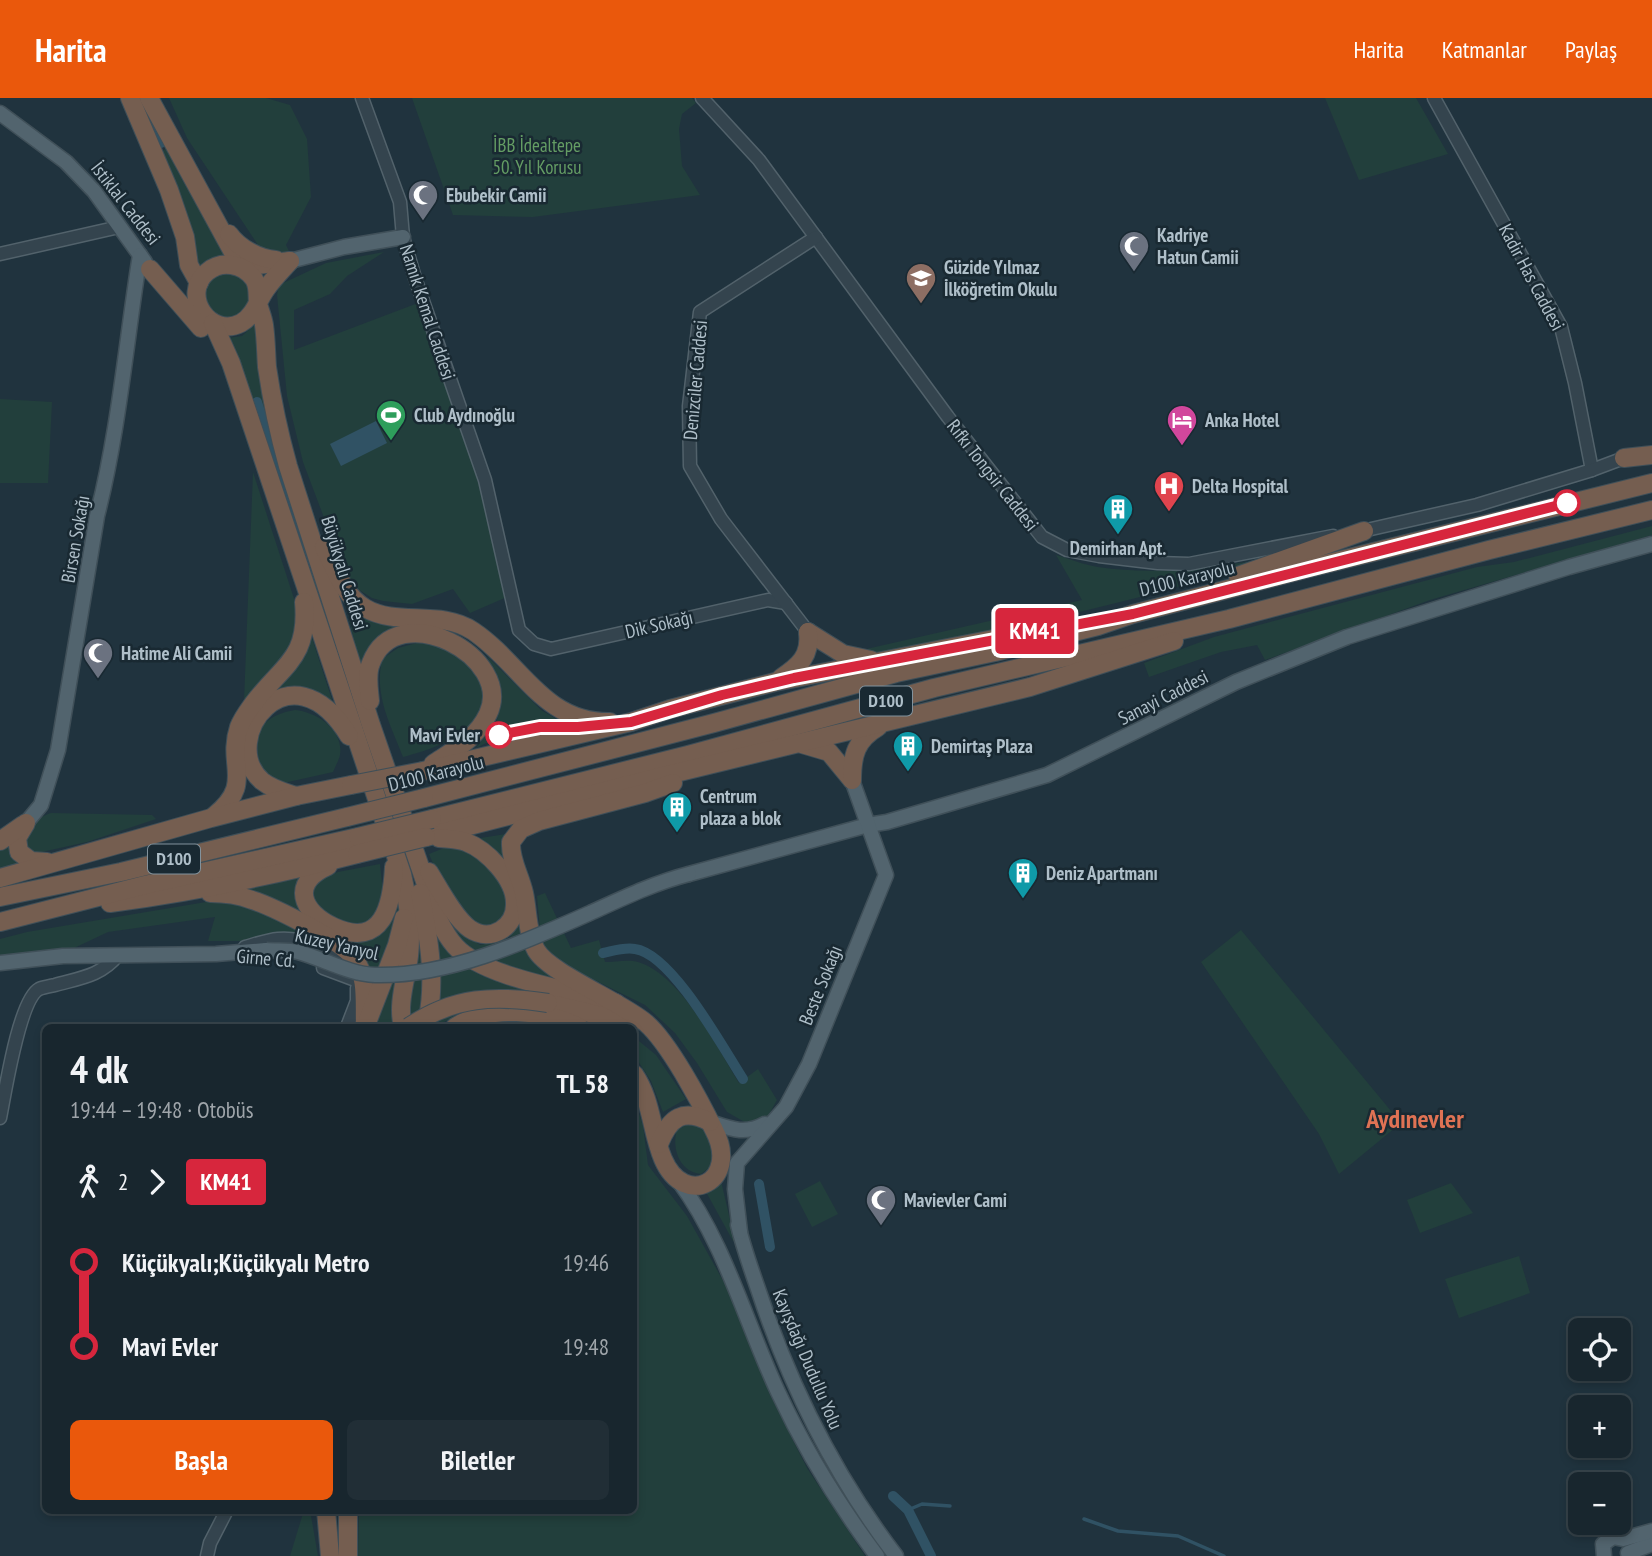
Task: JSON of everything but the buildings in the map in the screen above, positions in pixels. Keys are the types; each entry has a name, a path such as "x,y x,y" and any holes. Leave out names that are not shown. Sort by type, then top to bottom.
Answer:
{"highway":[{"path":"130,98 169,190 185,237 188,265 199,283"},
{"name":"Büyükyalı Caddesi","path":"149,98 241,267 253,278 264,325 267,367 288,466 371,725 421,844"},
{"path":"209,209 235,242 269,260 290,261"},
{"path":"290,261 258,301 255,310 241,323 222,326 213,323 198,306 196,298 199,283 209,270 217,266 225,264 241,267 290,261"},
{"name":"İstiklal Caddesi","path":"145,262 199,283"},
{"name":"İstiklal Caddesi","path":"145,262 231,363"},
{"path":"213,323 231,363 395,853 405,890 410,942 401,995 402,1024"},
{"path":"1623,458 1652,455"},
{"name":"D100 Karayolu","path":"0,897 121,872 424,798 896,673 995,652 1098,626 1133,614 1652,483"},
{"path":"299,495 344,588 365,608 385,616 435,618 471,629 553,706 598,722 631,722"},
{"name":"D100","path":"0,922 145,885 358,846 432,818 688,755 934,688 1229,619 1652,510"},
{"path":"0,878 296,796 423,771 631,722 775,682 1133,614 1364,531"},
{"path":"211,818 234,796 239,727 259,697 295,658 303,640 303,583"},
{"path":"421,844 714,763 1030,687 1135,656 1229,619"},
{"path":"808,632 844,654 883,661"},
{"path":"775,682 803,663 809,641 808,632"},
{"path":"371,725 368,673 376,654 388,641 401,634 423,634 447,641 469,655 484,672 490,686 490,711 474,735 423,771"},
{"path":"296,796 263,782 254,772 250,760 249,737 253,724 271,702 284,696 312,698 336,718 364,762"},
{"path":"852,780 856,746 863,737 887,722"},
{"path":"795,744 829,752 852,780"},
{"path":"637,1081 650,1110 668,1170 678,1180 692,1186 710,1181 723,1159 723,1150 710,1122 659,1036 646,1022 539,954 527,919 524,891 513,859 511,842 521,829 539,821 645,793 689,777 714,763"},
{"path":"0,841 26,823"},
{"path":"26,823 17,838 19,852 31,860 50,862"},
{"path":"169,896 281,873 358,846 463,841 475,846 490,859 514,893 515,912 508,925 492,934 471,930 462,922 421,844"},
{"path":"421,844 438,919 448,937 464,954 478,964 505,975 616,1003"},
{"path":"421,844 432,967 426,1024"},
{"path":"358,846 314,873 303,892 306,906 317,917 354,933 369,931 383,916 391,897 395,853"},
{"path":"37,912 216,893 237,895 255,901 346,949 359,966 364,980 359,1024"},
{"path":"360,1024 389,967 407,908"},
{"path":"414,1024 473,999 509,998 548,1003 606,1017 622,1024"},
{"path":"462,1024 482,1015 509,1012 559,1019 572,1024"},
{"path":"637,1032 678,1067"},
{"path":"659,1144 668,1126 679,1117 686,1114 696,1115 710,1122"},
{"path":"320,1514 329,1548"},
{"path":"326,1514 329,1548"},
{"path":"348,1514 348,1556"}],"main road":[{"name":"İstiklal Caddesi","path":"0,113 66,162 94,191 145,262"},
{"path":"290,261 344,247 403,237"},
{"name":"Birsen Sokağı","path":"26,823 41,804 58,750 97,516 106,481 145,262"},
{"path":"1623,458 1652,450"},
{"name":"Sanayi Caddesi","path":"689,874 887,822 1046,775 1236,682 1347,637 1569,566 1652,544"},
{"path":"852,780 868,825"},
{"name":"Beste Sokağı","path":"740,1232 735,1189 737,1163 783,1112 809,1064 886,875 868,825"},
{"name":"Kuzey Yanyol","path":"0,963 63,956 216,954 267,950 297,952 343,968 374,975 426,970 487,955 661,881 689,874"},
{"path":"710,1122 736,1131 753,1131 783,1112"},
{"name":"Kayışdağı Dudullu Yolu","path":"723,1159 740,1232 789,1375 818,1435 850,1490 896,1556"},
{"name":"Kayışdağı Dudullu Yolu","path":"678,1180 696,1205 710,1232 778,1392 807,1450 877,1556"},
{"path":"1626,1549 1652,1531"},
{"path":"1604,1556 1602,1548 1606,1541 1613,1537 1626,1549"},
{"path":"1626,1549 1652,1544"}],"street":[{"name":"Namık Kemal Caddesi","path":"362,98 400,202 403,237 485,480 519,630 534,644"},
{"name":"Rıfkı Tongsir Caddesi","path":"702,98 759,160 948,417 1042,537 1067,550 1158,564 1189,564 1298,541 1364,531 1477,505 1623,458"},
{"name":"Kadir Has Caddesi","path":"1434,98 1561,327 1576,383 1592,470"},
{"path":"0,254 119,227"},
{"name":"Denizciler Caddesi","path":"808,632 721,519 690,466 689,406 700,312 816,236"},
{"name":"Dik Sokağı","path":"534,644 551,649 768,600 786,603"},
{"path":"216,954 279,939 304,941 341,957 351,966 355,980 359,1024"},
{"name":"Girne Cd.","path":"216,954 298,959 355,980"},
{"path":"0,1118 26,1005 38,990 92,975 108,967 118,956"},
{"path":"207,1556 210,1543 225,1514"}],"green space":[{"path":"169,98 266,98 290,105 307,139 311,197 286,245 290,253 273,256 262,251 187,138"},
{"name":"İBB İdealtepe 50. Yıl Korusu","path":"412,98 692,98 696,103 682,114 679,129 682,166 700,195 533,217 453,215"},
{"path":"1325,98 1416,98 1448,154 1359,180"},
{"path":"166,149 185,185 233,261 195,274 162,151"},
{"name":"Club Aydınoğlu","path":"384,252 347,276 330,294 294,310 294,350 418,303 481,481 507,597 470,613 453,589 412,604 372,598 356,588 343,568 303,462 287,396 277,295 279,285 326,263"},
{"path":"227,274 243,280 249,296 243,312 227,318 211,312 205,296 211,280"},
{"path":"258,321 277,459 275,463 241,365 227,338 242,336"},
{"path":"0,399 52,402 48,483 0,483"},
{"path":"253,472 298,611 298,625 290,650 274,672 244,701"},
{"path":"1652,526 1652,535 1430,600 1265,660 1257,645 1221,652 1149,677 1144,663 1214,637 1477,567 1514,562"},
{"path":"1056,555 1093,566 1143,571 1210,567 1276,557 1131,599 885,657 862,650 1082,600"},
{"path":"346,605 379,623 402,626 360,668"},
{"path":"311,635 334,706 261,702 304,658"},
{"path":"417,643 442,645 466,656 487,689 481,710 466,729 436,747 403,757 385,709 380,672 382,659 398,648"},
{"path":"487,656 541,710 570,727 522,732 476,748 497,720 502,690"},
{"path":"295,710 312,714 333,730 338,738 340,755 333,772 279,784 265,778 257,743 263,725 281,713"},
{"path":"51,813 152,815 156,819 87,842 37,853 27,847 29,830 36,821"},
{"path":"506,834 504,849 511,873 474,839"},
{"path":"11,838 23,865 0,870 0,845"},
{"path":"454,844 465,847 500,877 509,904 500,926 478,927 462,911 443,884 429,854"},
{"path":"380,864 384,902 370,927 340,925 310,899 319,879 338,872"},
{"path":"300,878 317,927 237,891"},
{"path":"399,890 398,919 373,999 368,963 348,941 368,939"},
{"path":"545,893 571,948 599,940 605,962 634,961 654,969 683,996 739,1083 758,1069 777,1100 768,1116 748,1124 727,1112 675,1033 645,1005 556,961 541,941 537,896"},
{"path":"218,900 246,903 322,942 294,933 247,941 208,941 215,917 108,932 70,950 0,957 0,939 27,932"},
{"path":"440,903 464,933 480,945 510,938 520,914 531,953 573,985 505,966 471,950 449,930"},
{"path":"434,929 454,955 474,971 497,981 529,988 524,1004 478,1010 436,1024 439,977"},
{"path":"1241,930 1401,1123 1339,1174 1319,1134 1201,962"},
{"path":"419,931 426,1001 416,1024 408,1007"},
{"path":"402,959 393,999 394,1024 374,1024"},
{"path":"519,1020 532,1024 490,1024"},
{"path":"637,1039 656,1055 686,1099 663,1112 651,1081 637,1060"},
{"path":"637,1107 643,1126 648,1165 687,1216 731,1295 770,1395 807,1468 865,1556 358,1556 359,1514 637,1514"},
{"path":"687,1121 708,1130 715,1155 710,1167 701,1174 686,1168 676,1148 679,1124"},
{"path":"721,1181 735,1241 705,1190"},
{"path":"820,1181 838,1214 812,1227 795,1194"},
{"path":"1451,1183 1473,1213 1420,1233 1407,1200"},
{"path":"1519,1256 1530,1293 1459,1318 1445,1279"},
{"path":"303,1514 311,1514 318,1556 290,1556"}],"water":[{"path":"376,421 387,443 341,466 330,444"}],"waterway":[{"path":"140,98 161,143"},
{"path":"257,402 321,606"},
{"path":"603,953 635,949 665,967 695,1004 743,1079"},
{"path":"759,1184 770,1247"},
{"path":"893,1496 908,1510 931,1556"},
{"path":"908,1510 922,1504 950,1506"},
{"path":"1084,1519 1118,1531 1178,1536 1224,1556"}],"bus line":[{"name":"KM41","path":"499,735 540,727 631,722 670,709 794,678 1133,614 1567,503"}],"place":[{"name":"Ebubekir Camii","path":"423,222"},
{"name":"Kadriye Hatun Camii","path":"1134,273"},
{"name":"Güzide Yılmaz İlköğretim Okulu","path":"921,305"},
{"name":"Club Aydınoğlu","path":"391,442"},
{"name":"Anka Hotel","path":"1182,447"},
{"name":"Delta Hospital","path":"1169,513"},
{"name":"Demirhan Apt.","path":"1118,536"},
{"name":"Hatime Ali Camii","path":"98,680"},
{"name":"Mavi Evler","path":"499,735"},
{"name":"Demirtaş Plaza","path":"908,773"},
{"name":"Centrum plaza a blok","path":"677,834"},
{"name":"Deniz Apartmanı","path":"1023,900"},
{"name":"Mavievler Cami","path":"881,1227"}],"district":[{"name":"Aydınevler","path":"1415,1119"}]}
